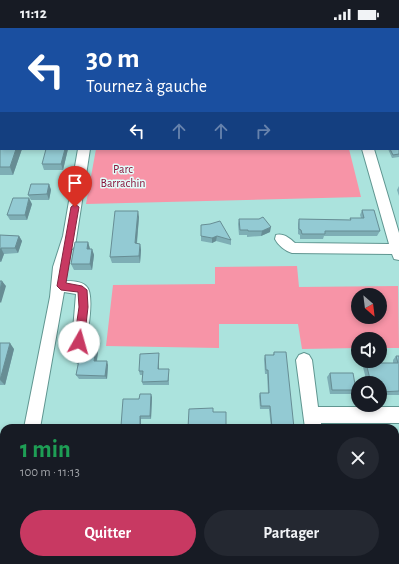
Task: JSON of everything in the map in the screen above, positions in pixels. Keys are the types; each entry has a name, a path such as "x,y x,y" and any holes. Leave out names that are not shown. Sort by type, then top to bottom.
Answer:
{"street":[{"path":"33,424 59,292 84,150"},
{"path":"281,239 292,248 398,252 368,150"},
{"path":"59,292 79,288 83,290 83,307 79,342"},
{"path":"304,360 312,421 399,415"}],"green space":[{"name":"Parc Barrachin","path":"96,150 349,150 361,197 86,204"},
{"path":"297,266 299,287 398,286 399,348 387,348 387,332 351,332 351,348 302,349 298,324 219,324 219,348 106,346 113,285 215,284 215,267"}],"building":[{"path":"0,150 16,150 10,167 0,167"},
{"path":"46,150 65,150 61,164 42,164"},
{"path":"390,150 399,150 399,154 393,155"},
{"path":"31,184 49,184 47,194 28,195"},
{"path":"13,198 29,198 25,215 7,215"},
{"path":"362,210 374,210 380,231 325,231 325,234 302,234 301,230 299,229 299,219 351,220 350,218 364,218"},
{"path":"115,211 138,211 135,243 140,244 139,256 110,257"},
{"path":"263,217 271,227 262,231 240,230 239,219 259,219"},
{"path":"220,221 231,240 217,236 212,238 201,236 201,225"},
{"path":"0,235 19,236 15,248 1,248 0,251"},
{"path":"75,242 88,242 87,249 92,249 90,264 71,264"},
{"path":"0,343 10,343 0,380"},
{"path":"77,348 96,348 94,361 107,361 105,376 76,375 79,360 75,360"},
{"path":"274,352 286,352 294,424 272,424 270,406 261,406 260,393 269,393 268,370 266,370 265,355 274,355"},
{"path":"159,353 158,369 169,369 168,381 142,382 143,371 139,371 140,354"},
{"path":"396,356 399,356 399,391 387,392 387,376 369,376 367,368 387,368 387,363 398,363"},
{"path":"330,373 353,373 354,376 351,376 351,390 332,390"},
{"path":"140,394 151,394 150,416 140,416 140,424 121,424 123,399 139,399"},
{"path":"213,408 213,412 226,412 226,424 188,424 189,409"}],"route":[{"path":"75,207 61,286 79,288 83,290 84,293 79,342"}]}
